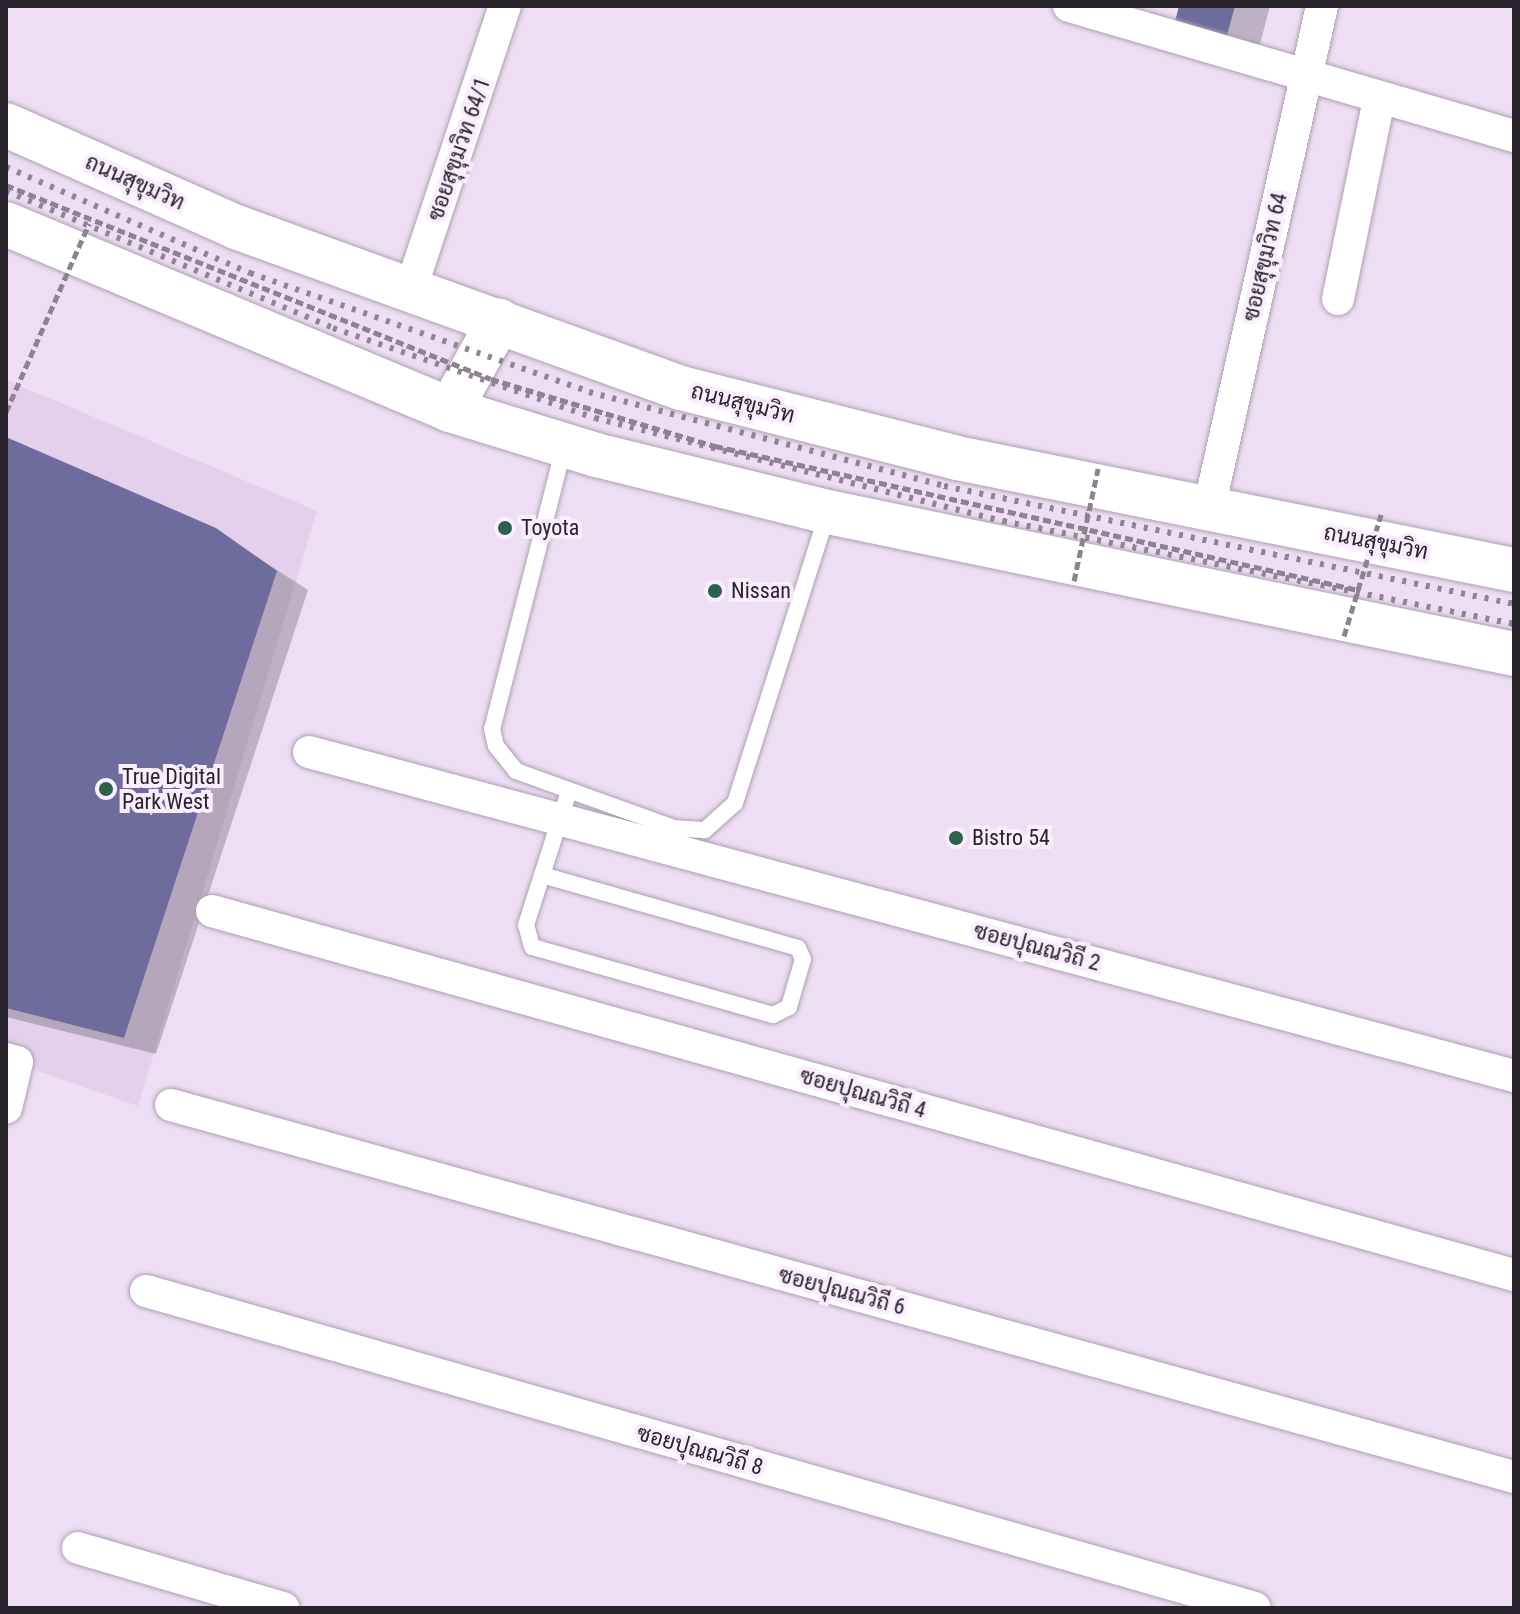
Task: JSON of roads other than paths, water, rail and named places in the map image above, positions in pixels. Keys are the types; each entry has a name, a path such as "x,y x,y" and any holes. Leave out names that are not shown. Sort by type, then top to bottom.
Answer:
{"main road":[{"name":"ถนนสุขุมวิท","path":"6,125 236,227 681,388 957,458 1514,570"},
{"path":"6,224 450,410 565,445 828,512 1514,654"},
{"path":"450,410 499,321"}],"street":[{"name":"ซอยสุขุมวิท 64/1","path":"410,291 505,6"},
{"path":"1069,6 1304,80 1514,136"},
{"name":"ซอยสุขุมวิท 64","path":"1209,508 1322,6"},
{"path":"1338,299 1379,100"},
{"name":"ซอยปุณณวิถี 2","path":"309,752 564,805 1514,1076"},
{"name":"ซอยปุณณวิถี 4","path":"212,911 1514,1275"},
{"path":"6,1059 17,1062 6,1108"},
{"name":"ซอยปุณณวิถี 6","path":"171,1105 1514,1477"},
{"name":"ซอยปุณณวิถี 8","path":"146,1291 1255,1608"},
{"path":"78,1548 283,1608"}],"lane":[{"path":"565,445 492,729 503,760 564,805 674,828 705,830 723,818 735,803 828,512"},
{"path":"542,875 798,948 803,959 789,1007 773,1015 532,947 526,925 564,805"}],"railway":[{"path":"6,167 250,273 589,392 944,486 1514,604"},
{"path":"6,191 333,328 595,418 1003,521 1514,624"}],"place":[{"name":"Toyota","path":"505,528"},
{"name":"Nissan","path":"715,591"},
{"name":"True Digital Park West","path":"106,789"},
{"name":"Bistro 54","path":"956,838"}]}
